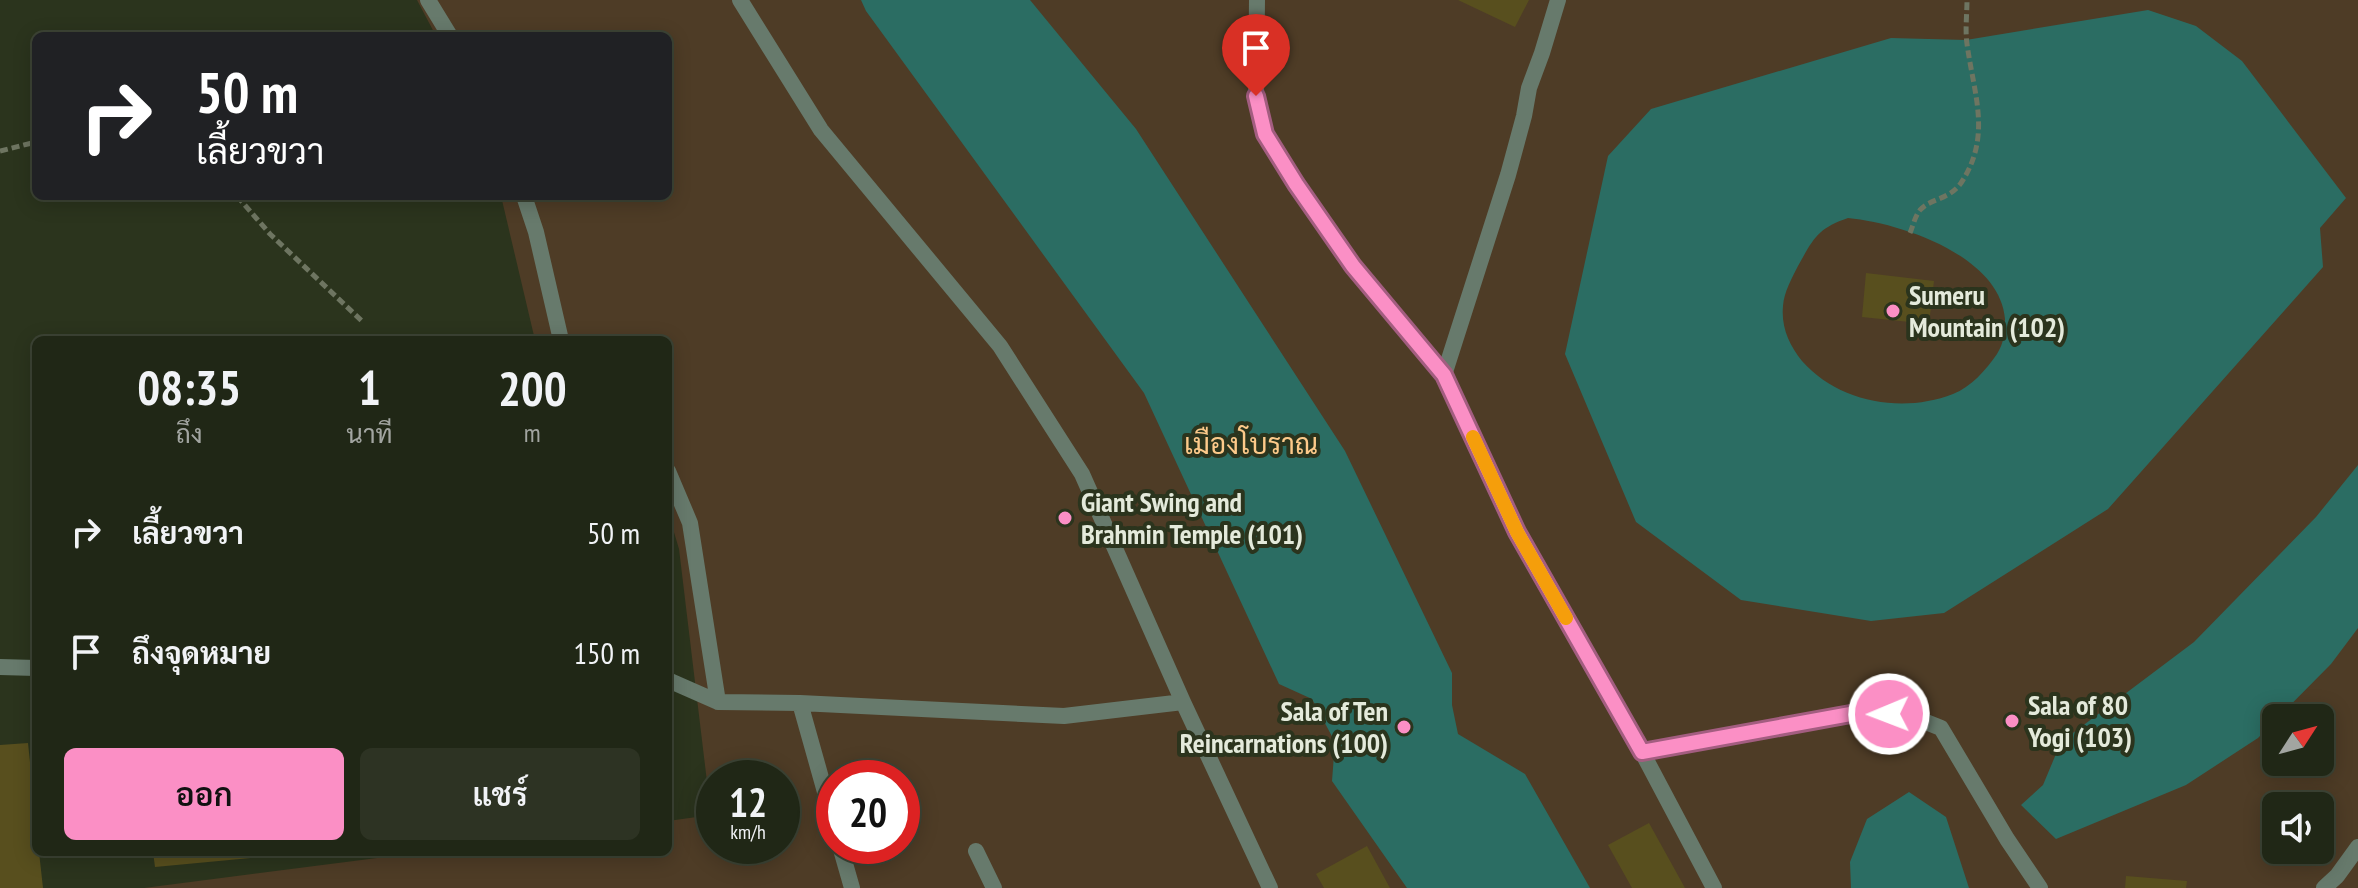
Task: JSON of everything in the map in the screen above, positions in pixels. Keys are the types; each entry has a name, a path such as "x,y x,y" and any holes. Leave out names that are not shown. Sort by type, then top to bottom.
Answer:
{"lane":[{"path":"428,0 448,32"},
{"path":"740,0 821,130 1000,346 1082,474 1270,888"},
{"path":"1257,0 1256,96 1265,134 1353,266 1444,375 1517,532 1642,752 1714,888"},
{"path":"1444,375 1508,175 1529,88 1558,0"},
{"path":"525,200 536,232 560,336"},
{"path":"672,480 690,523 718,702"},
{"path":"0,667 32,668"},
{"path":"672,682 718,702 1064,716 1183,702"},
{"path":"800,703 816,760"},
{"path":"1642,752 1867,711 1911,716 1941,728 2040,888"},
{"path":"2324,888 2358,847"},
{"path":"976,851 994,888"},
{"path":"845,864 852,888"},
{"path":"2337,876 2350,888"}],"path":[{"path":"1910,233 1917,212 1949,196 1960,184 1980,141 1966,40 1967,0"},
{"path":"0,151 32,143"},
{"path":"240,200 270,234 364,323"}],"green space":[{"name":"เมืองโบราณ","path":"417,0 2358,0 2358,888 144,888 393,856 672,856 672,820 696,817 696,864 800,864 800,760 704,760 679,549 672,525 672,336 534,336 502,200 672,200 672,32 434,32"}],"water":[{"path":"861,0 1030,0 1136,129 1345,451 1452,673 1452,705 1458,734 1525,774 1590,888 1407,888 1332,781 1335,742 1312,699 1279,684 1144,393"},
{"path":"2148,10 2196,26 2242,61 2346,198 2320,228 2323,267 2108,509 1944,613 1871,621 1741,600 1636,522 1565,354 1608,156 1651,109 1891,38 1966,40","holes":["1848,218 1870,221 1920,236 1944,247 1986,277 1999,297 2005,319 2001,346 1983,372 1960,391 1913,403 1892,403 1852,395 1817,375 1802,361 1790,342 1783,321 1784,301 1803,257 1823,230 1830,226"]},
{"path":"2358,465 2358,628 2331,664 2292,704 2262,704 2262,734 2186,785 2056,839 2021,805 2043,785 2061,742 2194,642 2316,517"},
{"path":"1909,792 1946,817 1969,888 1851,888 1850,862 1867,819"}],"building":[{"path":"1458,0 1529,0 1515,27"},
{"path":"1866,273 1934,281 1929,324 1862,317"},
{"path":"28,743 32,781 32,856 39,856 43,888 0,888 0,745"},
{"path":"1649,823 1685,888 1632,888 1608,845"},
{"path":"1367,846 1390,888 1324,888 1316,874"},
{"path":"154,856 271,856 155,867"},
{"path":"2126,876 2187,881 2186,888 2125,888"}],"slow traffic":[{"path":"1473,437 1517,532 1566,618"}],"place":[{"name":"Sumeru Mountain (102)","path":"1893,311"},
{"name":"Giant Swing and Brahmin Temple (101)","path":"1065,518"},
{"name":"Sala of 80 Yogi (103)","path":"2012,721"},
{"name":"Sala of Ten Reincarnations (100)","path":"1404,727"}],"route":[{"path":"1256,96 1265,134 1296,184 1353,266 1444,375 1517,532 1642,752 1867,711 1889,714"}]}
